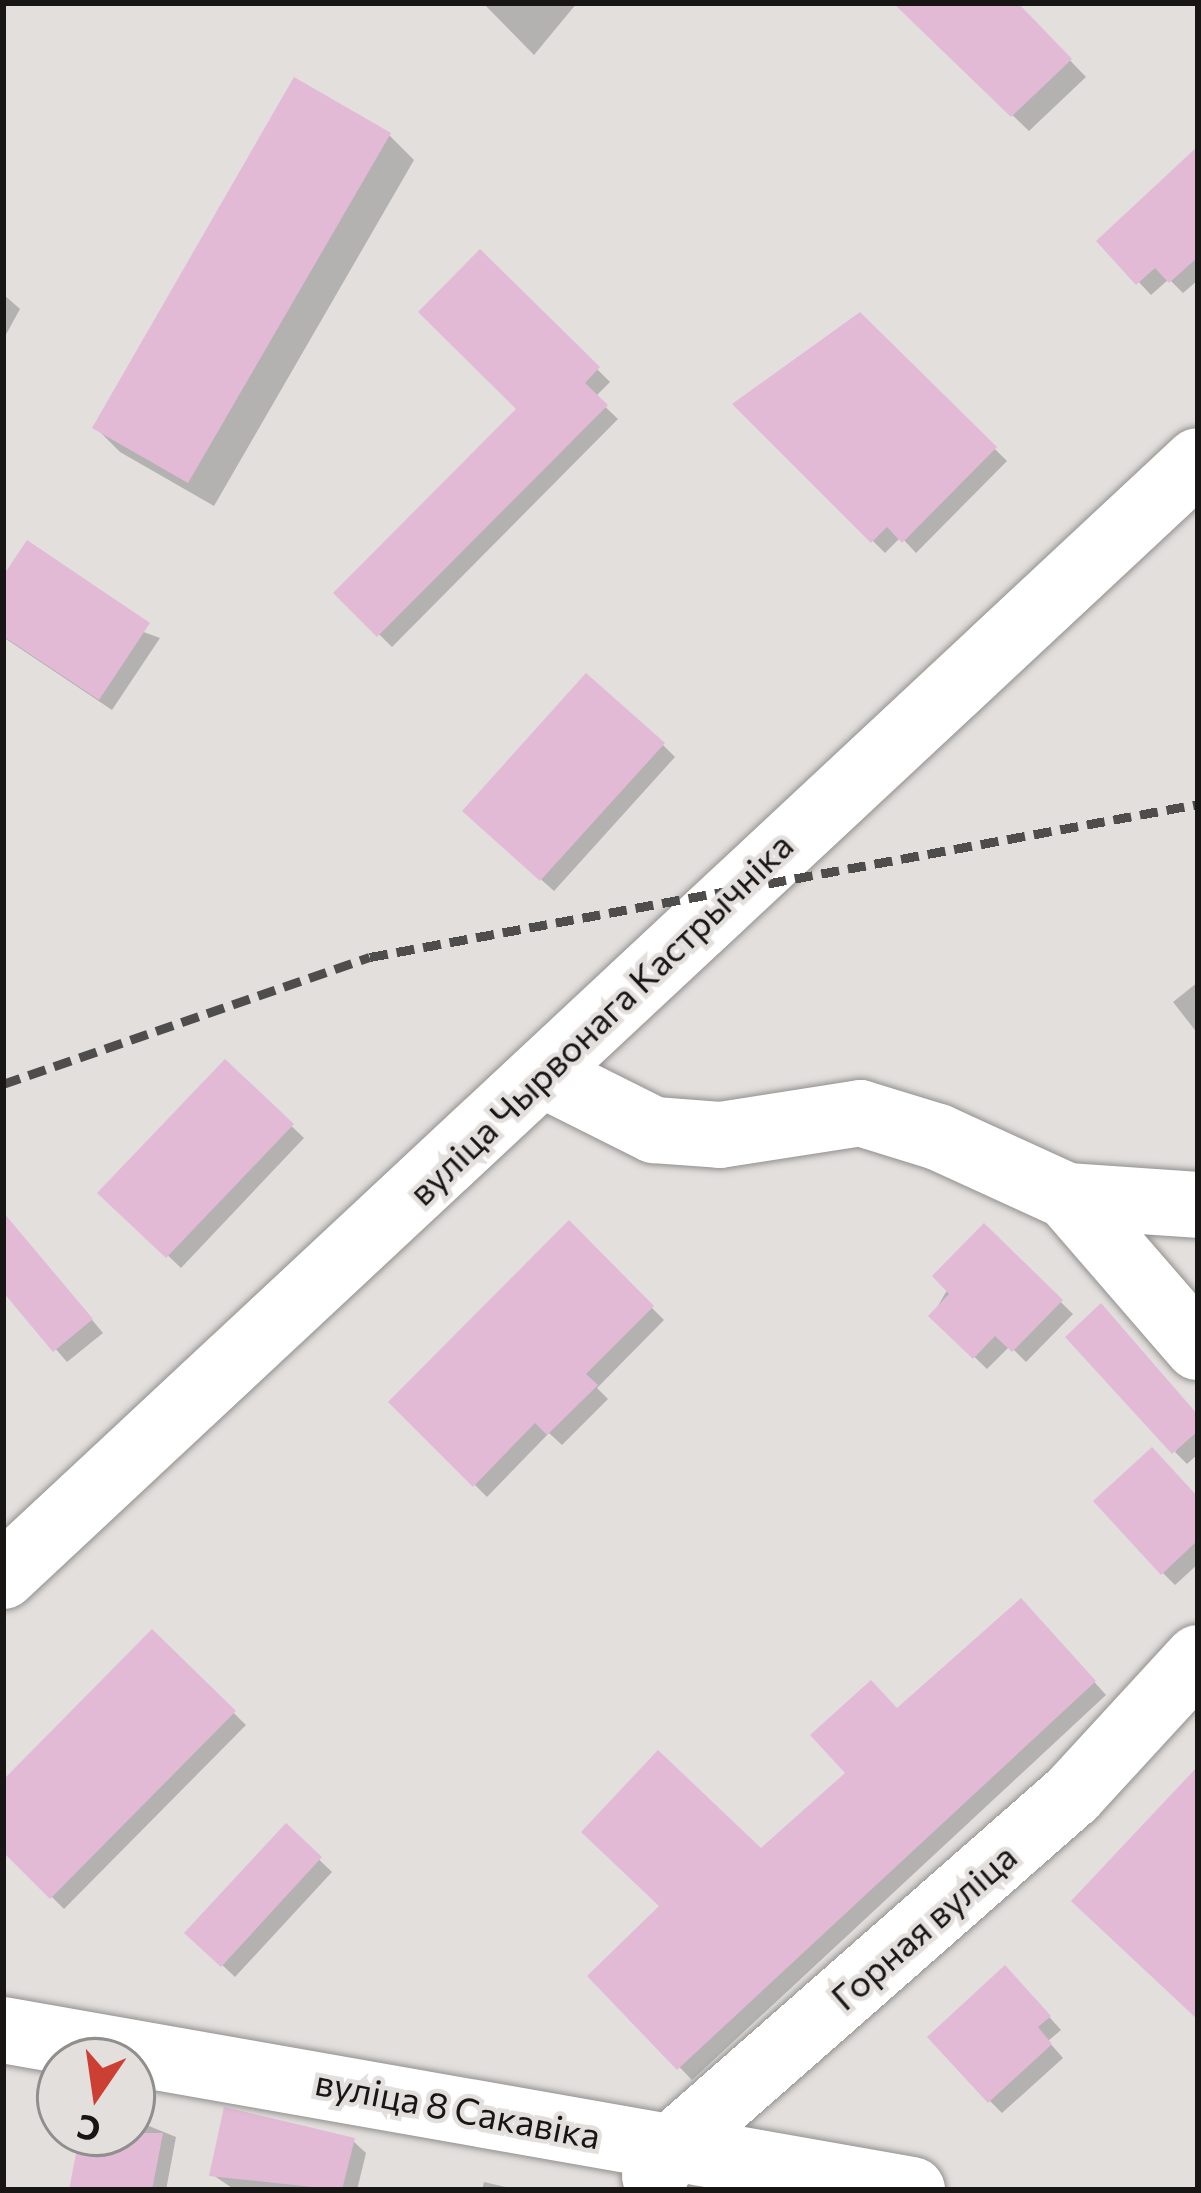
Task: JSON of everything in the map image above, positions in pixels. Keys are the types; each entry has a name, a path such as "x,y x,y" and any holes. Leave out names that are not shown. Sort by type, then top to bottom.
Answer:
{"street":[{"name":"вуліца Чырвонага Кастрычніка","path":"3,1576 548,1077 730,889 1198,461"},
{"path":"548,1077 653,1130 720,1136 860,1113 1067,1196 1198,1205"},
{"path":"1067,1196 1198,1347"},
{"name":"Горная вуліца","path":"658,2170 1072,1795 1198,1658"},
{"name":"вуліца 8 Сакавіка","path":"3,2030 176,2052 658,2170 912,2190"}],"building":[{"path":"893,3 1018,3 1072,59 1011,117"},
{"path":"294,77 391,133 188,483 92,428"},
{"path":"1198,146 1198,257 1169,283 1155,268 1136,285 1096,241"},
{"path":"480,249 600,367 585,383 608,405 377,637 333,593 516,409 418,312"},
{"path":"860,312 997,447 902,543 887,527 871,543 732,404"},
{"path":"27,540 150,623 99,700 3,636 3,576"},
{"path":"586,673 665,743 540,881 462,811"},
{"path":"225,1059 294,1124 166,1258 97,1193"},
{"path":"3,1212 93,1319 53,1352 3,1292"},
{"path":"569,1220 654,1306 586,1374 598,1385 547,1435 535,1423 473,1487 388,1402"},
{"path":"984,1223 1063,1300 1012,1352 995,1336 973,1359 928,1316 949,1294 932,1276"},
{"path":"1101,1303 1198,1415 1198,1431 1172,1454 1065,1337"},
{"path":"1152,1447 1198,1497 1198,1540 1161,1575 1093,1501"},
{"path":"1021,1598 1096,1681 677,2070 587,1976 659,1906 581,1832 658,1750 761,1848 845,1773 810,1735 871,1680 897,1708"},
{"path":"152,1629 236,1711 50,1899 3,1852 3,1780"},
{"path":"1198,1766 1198,2020 1071,1901"},
{"path":"286,1823 322,1857 221,1967 184,1933"},
{"path":"1005,1965 1051,2016 1038,2027 1052,2044 988,2103 927,2037"},
{"path":"224,2107 355,2138 342,2190 209,2176"},
{"path":"156,2133 163,2133 152,2190 69,2190 75,2157 156,2157"}],"railway":[{"path":"3,1084 370,957 1198,804"}]}
